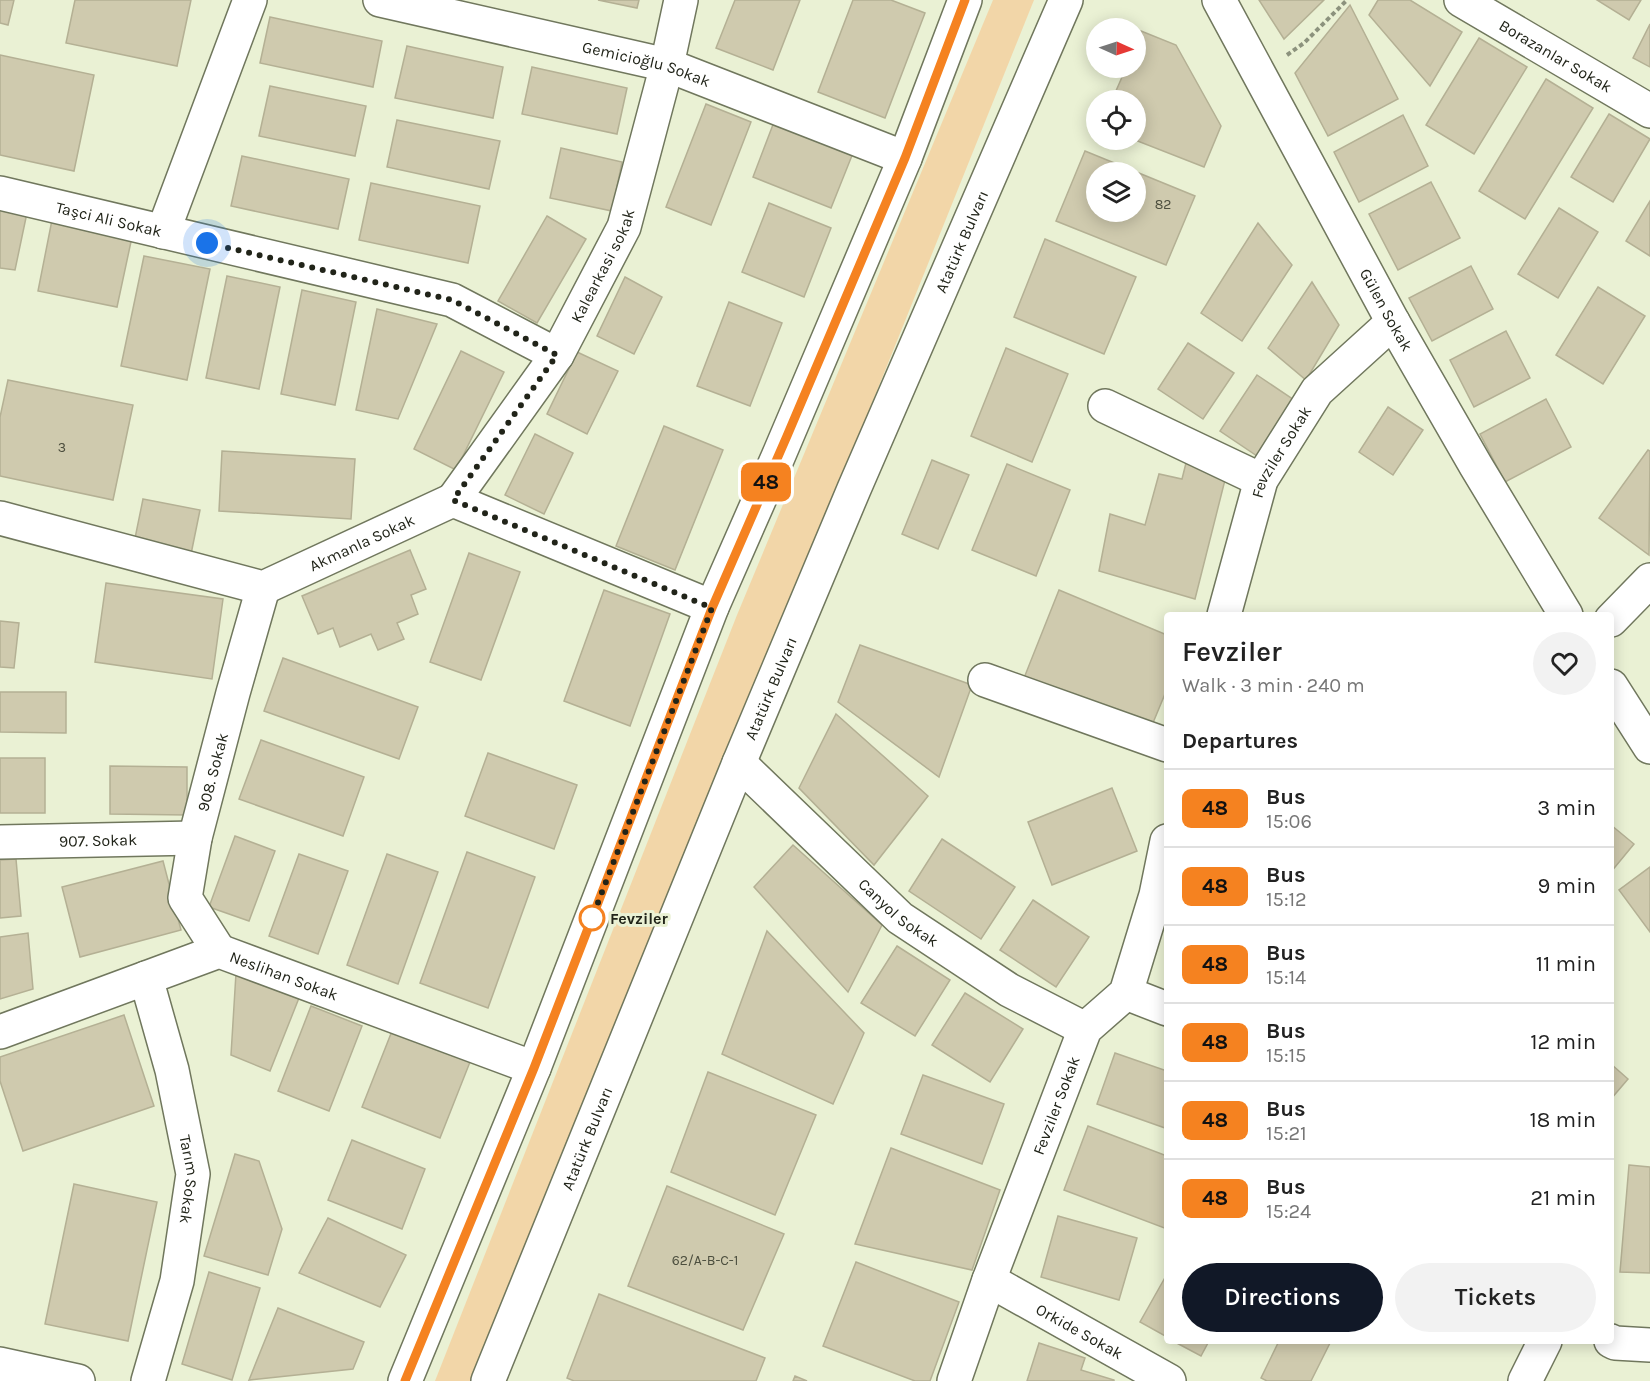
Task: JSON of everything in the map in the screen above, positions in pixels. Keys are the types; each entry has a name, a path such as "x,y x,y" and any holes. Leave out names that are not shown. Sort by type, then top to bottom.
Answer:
{"street":[{"path":"163,232 250,0"},
{"name":"Gemicioğlu Sokak","path":"380,0 667,65 905,158"},
{"name":"Kalearkasi sokak","path":"453,500 557,355 624,227 667,65 681,0"},
{"path":"405,1381 534,1068 712,608 905,158 965,0"},
{"name":"Atatürk Bulvarı","path":"488,1381 739,763 858,478 1066,0"},
{"name":"Gülen Sokak","path":"1219,0 1393,322 1564,612"},
{"name":"Borazanlar Sokak","path":"1461,0 1650,111"},
{"name":"Taşci Ali Sokak","path":"0,193 452,300 557,355"},
{"name":"Fevziler Sokak","path":"1225,612 1261,480 1317,391 1393,322"},
{"path":"1105,406 1261,480"},
{"path":"453,500 712,608"},
{"name":"Akmanla Sokak","path":"263,588 453,500"},
{"path":"0,518 263,588"},
{"path":"1614,617 1650,580"},
{"name":"908. Sokak","path":"219,951 185,898 195,838 263,588"},
{"path":"985,680 1164,744"},
{"path":"1614,692 1650,747"},
{"name":"Canyol Sokak","path":"739,763 900,918 1010,990 1085,1029"},
{"name":"907. Sokak","path":"0,842 195,838"},
{"path":"1164,856 1156,895 1126,993 1164,1009"},
{"name":"Neslihan Sokak","path":"0,1032 219,951 534,1068"},
{"name":"Tarım Sokak","path":"146,978 172,1070 193,1174 177,1281 148,1381"},
{"name":"Fevziler Sokak","path":"954,1381 989,1280 1085,1029 1126,993"},
{"name":"Orkide Sokak","path":"989,1280 1168,1381"},
{"path":"1614,1342 1650,1345"},
{"path":"1525,1381 1544,1344"},
{"path":"0,1364 78,1381"}],"path":[{"path":"1259,74 1304,42 1347,0"}],"shaded area":[{"path":"993,0 1034,0 479,1381 435,1381 737,615"}],"building":[{"path":"0,0 14,0 8,25 0,23"},
{"path":"75,0 191,0 177,66 66,43"},
{"path":"598,0 639,0 637,8"},
{"path":"735,0 800,0 773,70 716,48"},
{"path":"853,0 891,0 925,13 885,118 818,92"},
{"path":"1259,0 1324,0 1284,39"},
{"path":"1378,0 1410,0 1462,32 1430,86 1369,15"},
{"path":"1597,0 1641,0 1629,20"},
{"path":"1350,5 1398,99 1328,136 1295,73"},
{"path":"270,17 382,41 373,87 260,63"},
{"path":"1650,24 1650,67 1633,58"},
{"path":"1146,33 1176,45 1221,126 1204,167 1146,144 1146,90 1116,90 1122,78 1146,78"},
{"path":"1479,38 1527,67 1474,154 1426,125"},
{"path":"407,46 503,67 493,118 395,98"},
{"path":"0,55 94,75 74,171 0,155"},
{"path":"532,67 627,88 617,134 522,114"},
{"path":"1546,79 1593,108 1525,219 1479,191"},
{"path":"270,86 366,106 355,156 259,136"},
{"path":"706,104 751,122 711,225 666,207"},
{"path":"1609,114 1650,139 1613,202 1571,177"},
{"path":"1403,115 1428,166 1359,202 1334,152"},
{"path":"397,120 500,141 489,189 387,167"},
{"path":"774,122 853,153 831,208 753,177"},
{"path":"561,148 622,162 612,211 550,198"},
{"path":"1085,151 1112,162 1086,162 1086,222 1146,222 1146,176 1195,196 1166,265 1056,221"},
{"path":"242,156 349,179 338,229 231,206"},
{"path":"1431,182 1460,238 1398,270 1369,214"},
{"path":"371,183 480,206 468,263 359,240"},
{"path":"1650,201 1650,256 1626,241"},
{"path":"0,202 28,208 15,270 0,268"},
{"path":"769,203 831,228 804,297 742,272"},
{"path":"1559,208 1598,232 1558,298 1518,274"},
{"path":"547,216 586,239 537,323 498,301"},
{"path":"52,220 132,237 117,307 38,291"},
{"path":"1258,223 1292,265 1242,341 1201,313"},
{"path":"1045,239 1136,277 1104,354 1014,317"},
{"path":"144,256 210,269 187,380 121,366"},
{"path":"1471,266 1493,309 1432,341 1409,298"},
{"path":"227,276 280,287 259,389 206,378"},
{"path":"625,277 662,297 634,354 597,336"},
{"path":"1312,282 1339,325 1306,380 1268,348"},
{"path":"1598,287 1645,316 1603,384 1556,355"},
{"path":"302,290 356,302 335,405 281,394"},
{"path":"729,302 782,323 750,406 697,386"},
{"path":"377,309 437,324 398,419 356,410"},
{"path":"1506,331 1530,378 1474,407 1450,360"},
{"path":"1188,343 1234,373 1203,419 1158,389"},
{"path":"1006,348 1068,374 1032,462 971,436"},
{"path":"461,351 504,372 456,470 414,449"},
{"path":"577,352 618,371 587,434 547,414"},
{"path":"1257,375 1300,404 1263,460 1220,431"},
{"path":"8,380 133,405 113,500 0,476 0,417"},
{"path":"1546,399 1571,447 1505,482 1480,434"},
{"path":"1388,407 1423,430 1393,475 1359,452"},
{"path":"664,426 723,450 675,570 616,546"},
{"path":"535,434 573,453 544,514 505,495"},
{"path":"1648,450 1650,451 1649,555 1599,518"},
{"path":"222,451 355,459 351,519 219,511"},
{"path":"932,460 969,475 938,549 902,534"},
{"path":"1186,463 1226,476 1195,599 1099,571 1110,514 1145,525 1159,474 1182,479"},
{"path":"1007,464 1070,490 1036,576 972,550"},
{"path":"143,499 200,510 190,559 133,548"},
{"path":"410,550 426,589 411,595 418,614 397,623 404,639 378,650 371,634 340,647 333,628 318,634 302,596"},
{"path":"469,553 520,572 481,680 430,662"},
{"path":"106,583 223,599 212,679 95,662"},
{"path":"604,590 670,614 630,726 564,701"},
{"path":"1059,590 1164,634 1164,696 1150,730 1024,678"},
{"path":"0,621 19,623 14,668 0,667"},
{"path":"860,645 972,685 939,777 838,702"},
{"path":"283,658 418,707 399,759 264,711"},
{"path":"0,692 66,692 66,733 0,732"},
{"path":"836,714 928,796 874,865 799,788"},
{"path":"261,740 364,777 343,836 239,799"},
{"path":"488,753 577,785 554,849 465,816"},
{"path":"0,758 45,758 45,813 0,813"},
{"path":"110,766 187,767 187,815 110,814"},
{"path":"1112,788 1137,851 1052,885 1028,822"},
{"path":"1614,827 1634,844 1614,868"},
{"path":"235,836 275,851 249,921 209,907"},
{"path":"942,839 1015,887 981,939 909,891"},
{"path":"793,845 882,925 848,992 754,887"},
{"path":"467,852 535,877 488,1008 420,983"},
{"path":"299,854 348,871 318,954 269,936"},
{"path":"387,854 438,872 398,984 347,965"},
{"path":"16,859 21,916 0,918 0,860"},
{"path":"163,861 181,930 80,957 62,887"},
{"path":"1650,867 1650,932 1619,890"},
{"path":"1033,900 1089,937 1056,987 1000,950"},
{"path":"767,931 864,1033 833,1104 722,1054"},
{"path":"28,933 33,989 0,999 0,937"},
{"path":"897,946 950,980 915,1036 861,1003"},
{"path":"236,973 299,998 270,1071 231,1055"},
{"path":"965,993 1023,1029 990,1082 932,1045"},
{"path":"311,1006 362,1026 329,1111 278,1091"},
{"path":"124,1015 154,1106 23,1151 0,1081 0,1057"},
{"path":"392,1031 470,1062 440,1138 362,1107"},
{"path":"1115,1053 1164,1070 1164,1128 1097,1104"},
{"path":"1614,1067 1628,1079 1614,1095"},
{"path":"708,1072 816,1115 775,1215 671,1172"},
{"path":"923,1075 1004,1104 982,1164 901,1134"},
{"path":"1088,1126 1164,1155 1164,1228 1064,1190"},
{"path":"352,1140 425,1169 402,1229 328,1200"},
{"path":"891,1148 1000,1190 972,1270 855,1244"},
{"path":"235,1154 259,1161 282,1229 268,1275 204,1256"},
{"path":"1629,1165 1650,1167 1650,1273 1620,1272"},
{"path":"74,1184 157,1202 128,1341 45,1324"},
{"path":"667,1186 784,1234 743,1330 628,1286"},
{"path":"1058,1216 1137,1238 1119,1300 1041,1277"},
{"path":"328,1218 406,1255 380,1307 299,1273"},
{"path":"856,1262 959,1302 930,1381 915,1381 823,1346"},
{"path":"209,1272 260,1288 232,1380 182,1364"},
{"path":"1164,1279 1164,1335 1140,1322"},
{"path":"599,1294 765,1358 756,1381 574,1381 567,1378"},
{"path":"278,1308 364,1342 353,1369 249,1380"},
{"path":"1039,1343 1085,1358 1081,1370 1114,1381 1027,1381"},
{"path":"1179,1344 1207,1344 1201,1356"},
{"path":"1278,1344 1330,1344 1311,1381 1267,1381 1261,1378"},
{"path":"795,1376 807,1381 793,1381"}],"bus line":[{"name":"48","path":"405,1381 534,1068 712,608 905,158 965,0"}],"place":[{"name":"Fevziler","path":"592,918"}],"route":[{"path":"207,243 452,300 557,355 453,500 712,608 592,918"}]}
